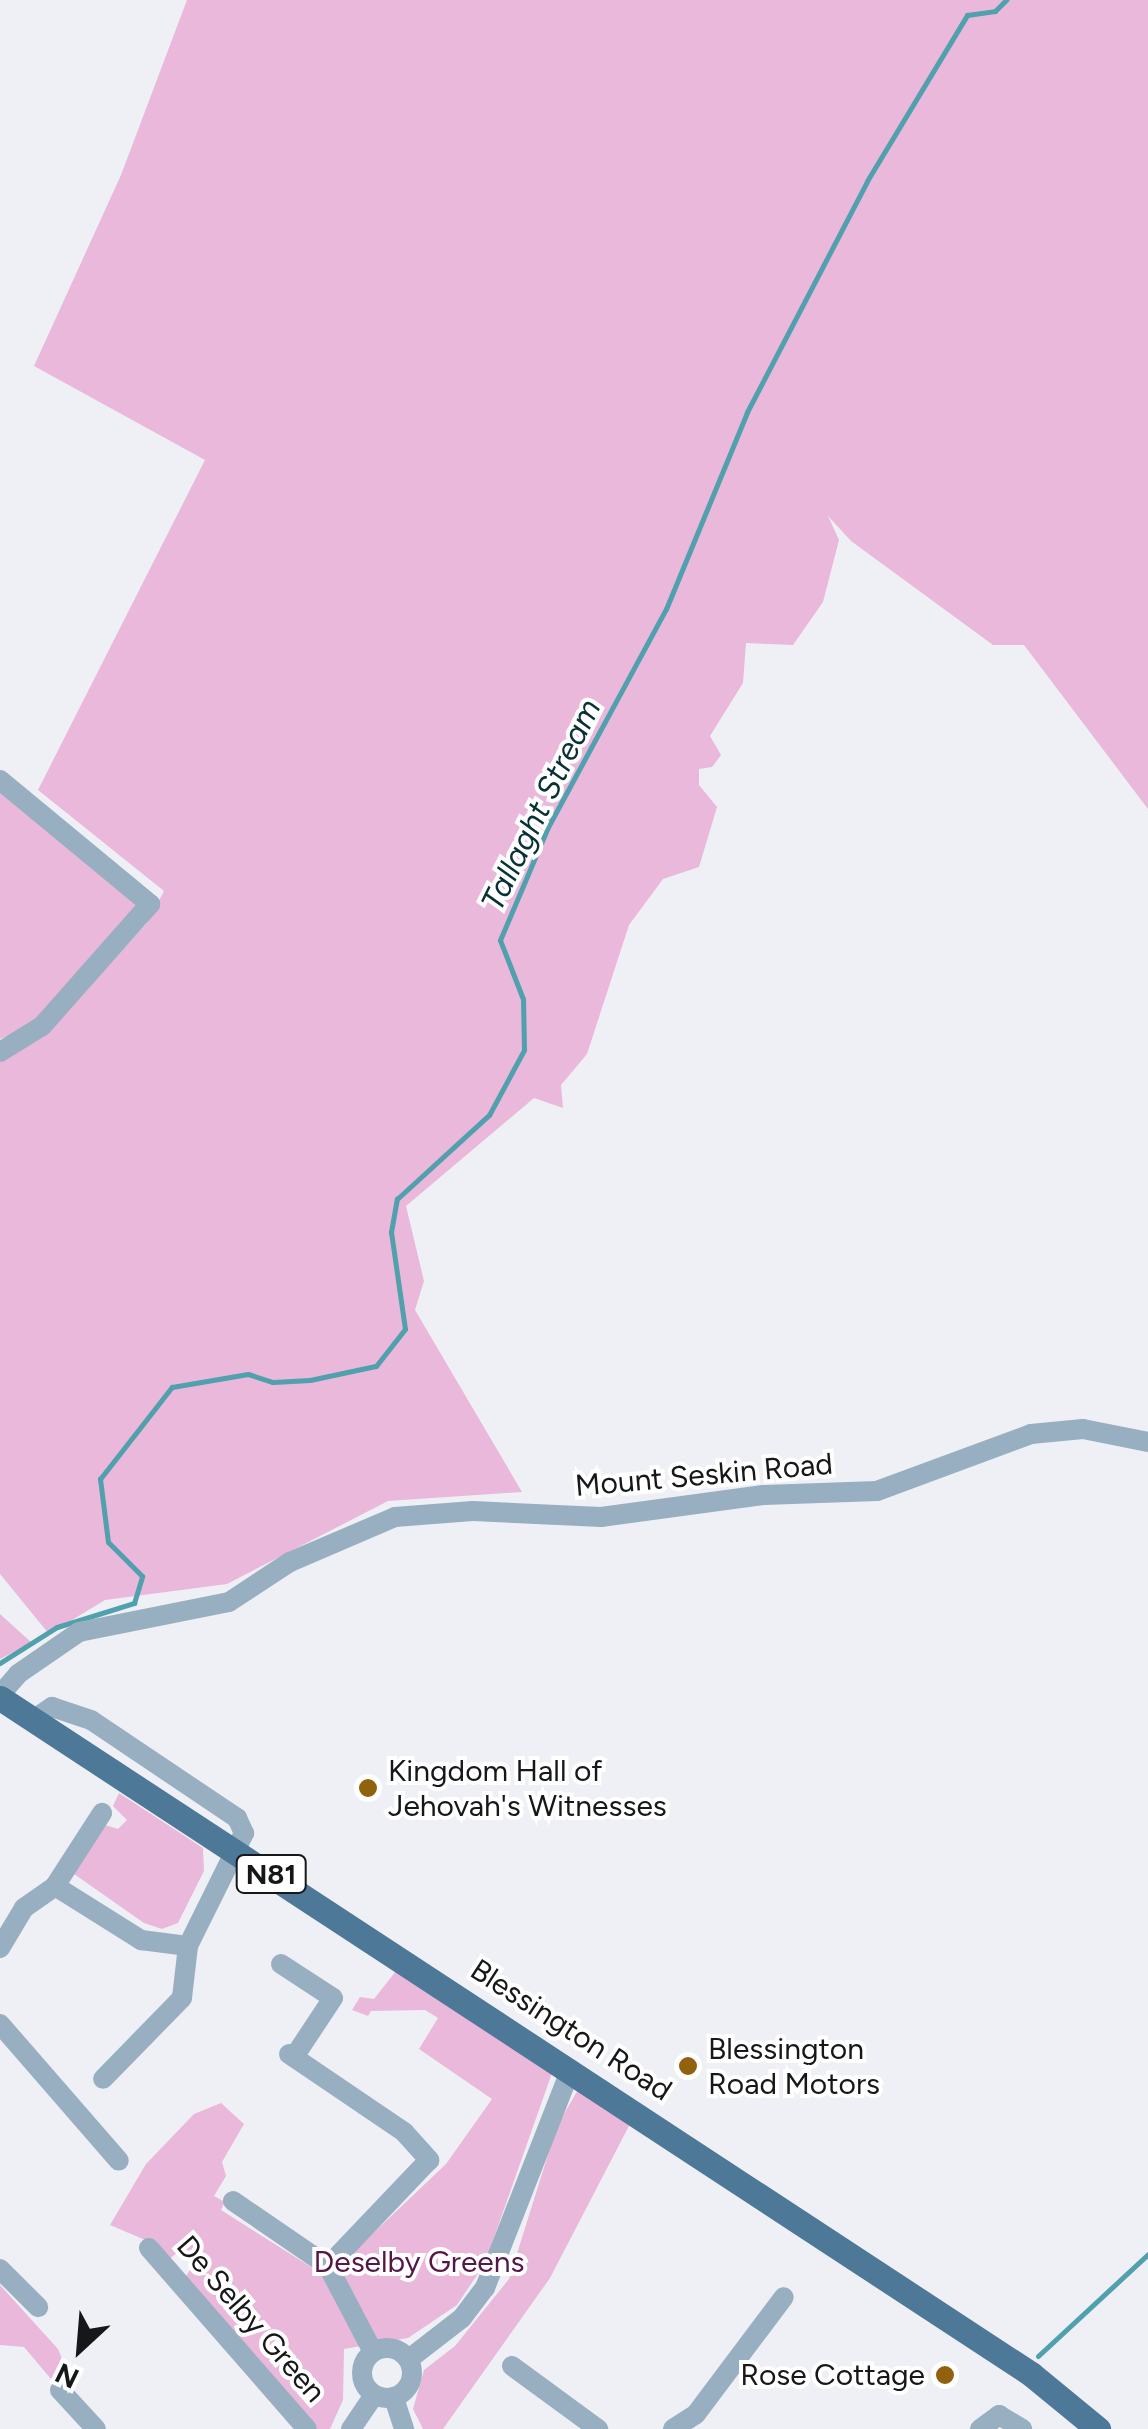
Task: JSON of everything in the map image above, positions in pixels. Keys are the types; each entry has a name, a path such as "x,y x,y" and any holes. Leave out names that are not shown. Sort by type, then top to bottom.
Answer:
{"main road":[{"name":"Blessington Road","path":"0,1696 1031,2374 1098,2429"}],"street":[{"path":"0,780 150,904 42,1026 0,1052"},
{"name":"Mount Seskin Road","path":"0,1696 18,1674 79,1632 229,1602 290,1562 395,1518 473,1511 601,1517 764,1495 877,1490 1032,1434 1083,1430 1148,1442"},
{"path":"0,1948 24,1908 55,1886 102,1813"},
{"path":"102,2079 182,1998 188,1946 235,1850"},
{"path":"55,1886 141,1940 188,1946"},
{"path":"281,1964 332,1998 292,2056 404,2132 429,2160 328,2266"},
{"path":"0,2024 120,2161"},
{"path":"409,2359 462,2318 485,2288 571,2069"},
{"path":"233,2201 328,2266 372,2352"},
{"name":"De Selby Green","path":"149,2248 307,2429"},
{"path":"0,2269 38,2307"},
{"path":"673,2429 696,2414 784,2297"},
{"path":"372,2352 388,2348 409,2359"},
{"path":"372,2352 362,2374 384,2397 404,2429"},
{"path":"351,2429 384,2397 412,2382 409,2359"},
{"path":"512,2366 598,2429"},
{"path":"60,2390 96,2429"},
{"path":"980,2429 999,2414 1022,2429"}],"green space":[{"path":"187,0 1148,0 1148,809 1024,645 993,645 851,541 828,516 839,540 823,602 793,645 746,643 743,683 710,736 721,755 712,767 699,769 699,785 717,807 699,867 663,879 629,925 587,1054 561,1085 563,1108 534,1098 406,1206 424,1281 415,1310 522,1492 388,1501 227,1584 105,1600 49,1634 0,1574 0,1061 49,1030 147,923 164,891 38,790 205,460 34,366 121,175"},
{"path":"0,788 149,911 40,1024 0,1039"},
{"path":"0,1614 32,1643 0,1659"},
{"path":"119,1793 203,1848 204,1871 178,1923 162,1929 144,1923 74,1874 102,1824 118,1829 127,1820 113,1806"},
{"name":"Deselby Greens","path":"396,1971 552,2073 485,2263 457,2305 408,2338 344,2349 343,2400 330,2429 317,2429 183,2281 193,2265 180,2251 166,2261 157,2245 110,2225 146,2164 194,2114 221,2103 244,2124 222,2162 226,2176 214,2196 225,2202 221,2210 319,2272 347,2258 446,2164 492,2099 419,2049 438,2018 425,2010 371,2011 368,2016 352,2010 360,1997 374,1999"},
{"name":"Deselby Greens","path":"579,2088 630,2124 550,2278 443,2429 423,2429 413,2409 424,2370 455,2346 509,2279 557,2126"},
{"path":"0,2285 58,2349 65,2366 51,2379 24,2347 0,2345"}],"waterway":[{"name":"Tallaght Stream","path":"0,1663 57,1627 134,1603 142,1576 108,1542 100,1479 172,1387 248,1374 273,1382 310,1380 376,1366 405,1329 391,1232 397,1199 489,1115 524,1050 523,999 500,940 548,827 666,609 747,412 867,181 967,15 995,11 1006,0"},
{"path":"1038,2356 1148,2254"}],"place":[{"name":"Kingdom Hall of Jehovah's Witnesses","path":"368,1788"},
{"name":"Blessington Road Motors","path":"688,2066"},
{"name":"Rose Cottage","path":"945,2375"}]}
